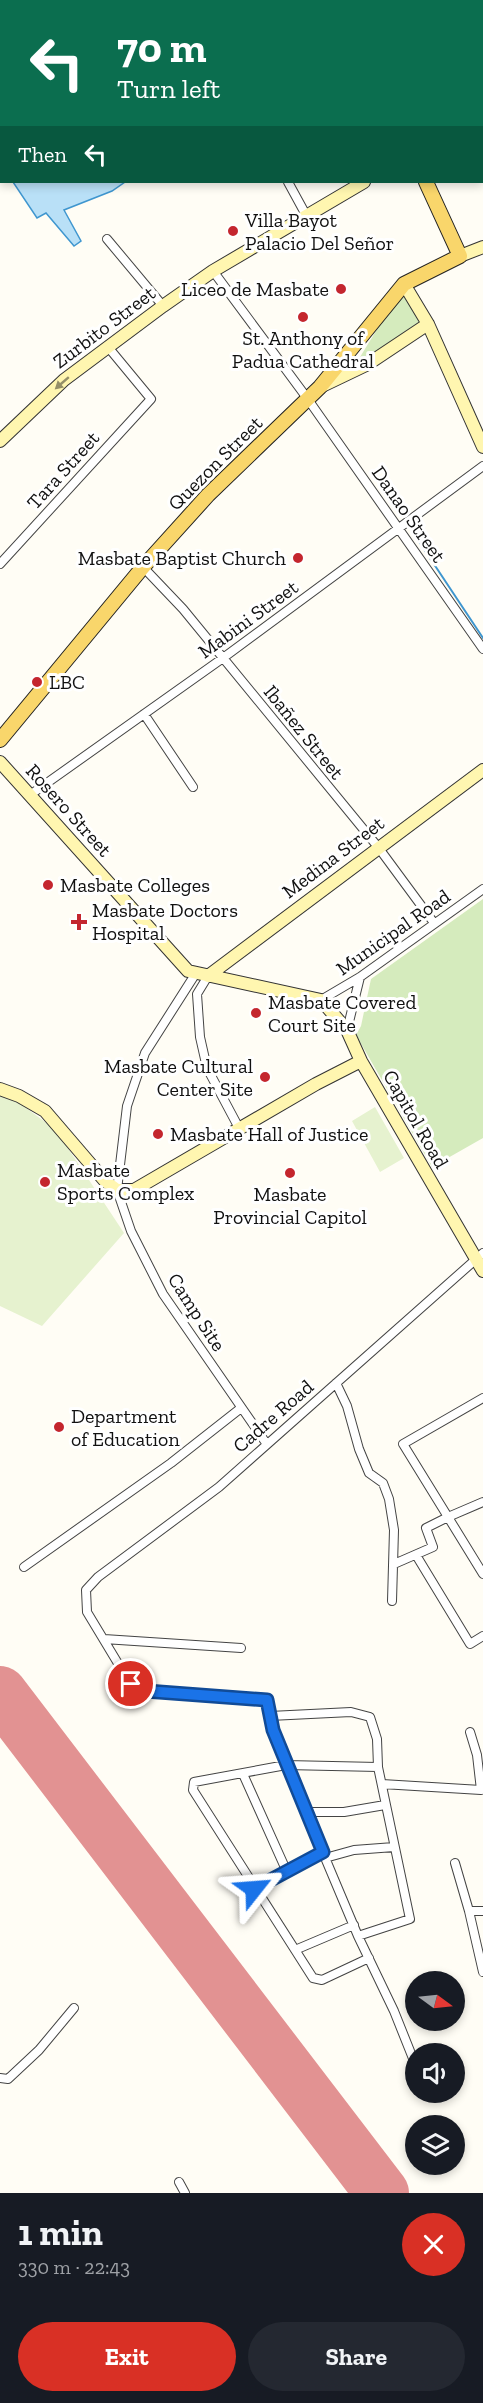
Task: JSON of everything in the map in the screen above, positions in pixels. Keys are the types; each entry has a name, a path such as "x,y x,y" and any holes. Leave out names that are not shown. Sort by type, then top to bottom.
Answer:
{"main road":[{"path":"426,183 460,256"},
{"name":"Quezon Street","path":"0,740 143,567 208,495 320,387 404,285 460,256"}],"street":[{"path":"289,183 306,214"},
{"name":"Zurbito Street","path":"0,440 64,380 163,306 213,271 306,214 362,183"},
{"path":"107,239 163,306"},
{"name":"Quezon Street","path":"460,256 483,247"},
{"name":"Danao Street","path":"213,271 307,398 483,649"},
{"path":"404,285 428,324 483,447"},
{"path":"320,387 368,364 428,324"},
{"name":"Tara Street","path":"0,564 150,399 108,347"},
{"name":"Mabini Street","path":"30,795 223,658 483,466"},
{"name":"Ibañez Street","path":"143,567 183,609 378,847 434,923"},
{"path":"144,714 193,787"},
{"name":"Rosero Street","path":"0,762 188,971 321,1000"},
{"name":"Medina Street","path":"202,974 483,770"},
{"name":"Municipal Road","path":"321,1000 360,977 483,889"},
{"path":"117,1190 127,1106 141,1064 186,986 202,974"},
{"path":"202,974 197,994 200,1037 207,1068 240,1130"},
{"path":"347,1030 360,977"},
{"path":"186,986 197,994"},
{"name":"Capitol Road","path":"321,1000 347,1030 361,1061 479,1256 483,1271"},
{"path":"0,1089 19,1096 45,1111 105,1181 117,1190 134,1190 316,1084 361,1061"},
{"name":"Camp Site","path":"117,1190 131,1231 163,1294 266,1443"},
{"name":"Cadre Road","path":"104,1639 87,1612 86,1590 98,1577 219,1487 479,1256"},
{"path":"336,1383 347,1406 358,1449 369,1473 383,1483 388,1498 394,1530 392,1601"},
{"path":"483,1398 403,1444 483,1574"},
{"path":"24,1568 152,1477 242,1408"},
{"path":"394,1564 433,1547 426,1528 483,1502"},
{"path":"417,1555 470,1644 483,1635"},
{"path":"104,1639 241,1648"},
{"path":"104,1639 131,1684 138,1690 267,1700 286,1765 358,1936 407,2043"},
{"path":"270,1716 351,1712 370,1717 377,1739 378,1767 385,1805 410,1918 358,1936"},
{"path":"382,1784 482,1790 477,1755 470,1732"},
{"path":"369,1958 317,1981 254,1889 192,1785 194,1782 286,1765 378,1767"},
{"path":"243,1774 287,1872"},
{"path":"306,1812 344,1812 385,1805"},
{"path":"254,1889 324,1855 394,1847"},
{"path":"455,1863 483,1972"},
{"path":"469,1911 483,1911"},
{"path":"295,1950 354,1925"},
{"path":"0,2078 8,2079 39,2050 74,2008"},
{"path":"179,2182 185,2193"}],"green space":[{"path":"401,290 422,325 357,362"},
{"path":"483,899 483,1138 432,1167 356,1035 361,1026 371,979"},
{"name":"Masbate Sports Complex","path":"0,1094 10,1096 56,1130 124,1233 42,1326 0,1306"},
{"path":"375,1107 404,1158 380,1172 352,1121"}],"water":[{"path":"14,183 124,183 112,191 64,210 81,241 74,246 46,213 37,218"}],"waterway":[{"path":"414,534 483,638"}],"runway":[{"path":"0,1693 382,2193"}],"place":[{"name":"Villa Bayot Palacio Del Señor","path":"233,231"},
{"name":"Liceo de Masbate","path":"341,289"},
{"name":"St. Anthony of Padua Cathedral","path":"303,317"},
{"name":"Masbate Baptist Church","path":"298,558"},
{"name":"LBC","path":"37,682"},
{"name":"Masbate Colleges","path":"48,885"},
{"name":"Masbate Doctors Hospital","path":"79,922"},
{"name":"Masbate Covered Court Site","path":"256,1013"},
{"name":"Masbate Cultural Center Site","path":"265,1077"},
{"name":"Masbate Hall of Justice","path":"158,1134"},
{"name":"Masbate Provincial Capitol","path":"290,1173"},
{"name":"Masbate Sports Complex","path":"45,1182"},
{"name":"Department of Education","path":"59,1427"}],"route":[{"path":"131,1684 138,1690 146,1691 267,1700 273,1730 323,1852 254,1889"}]}
